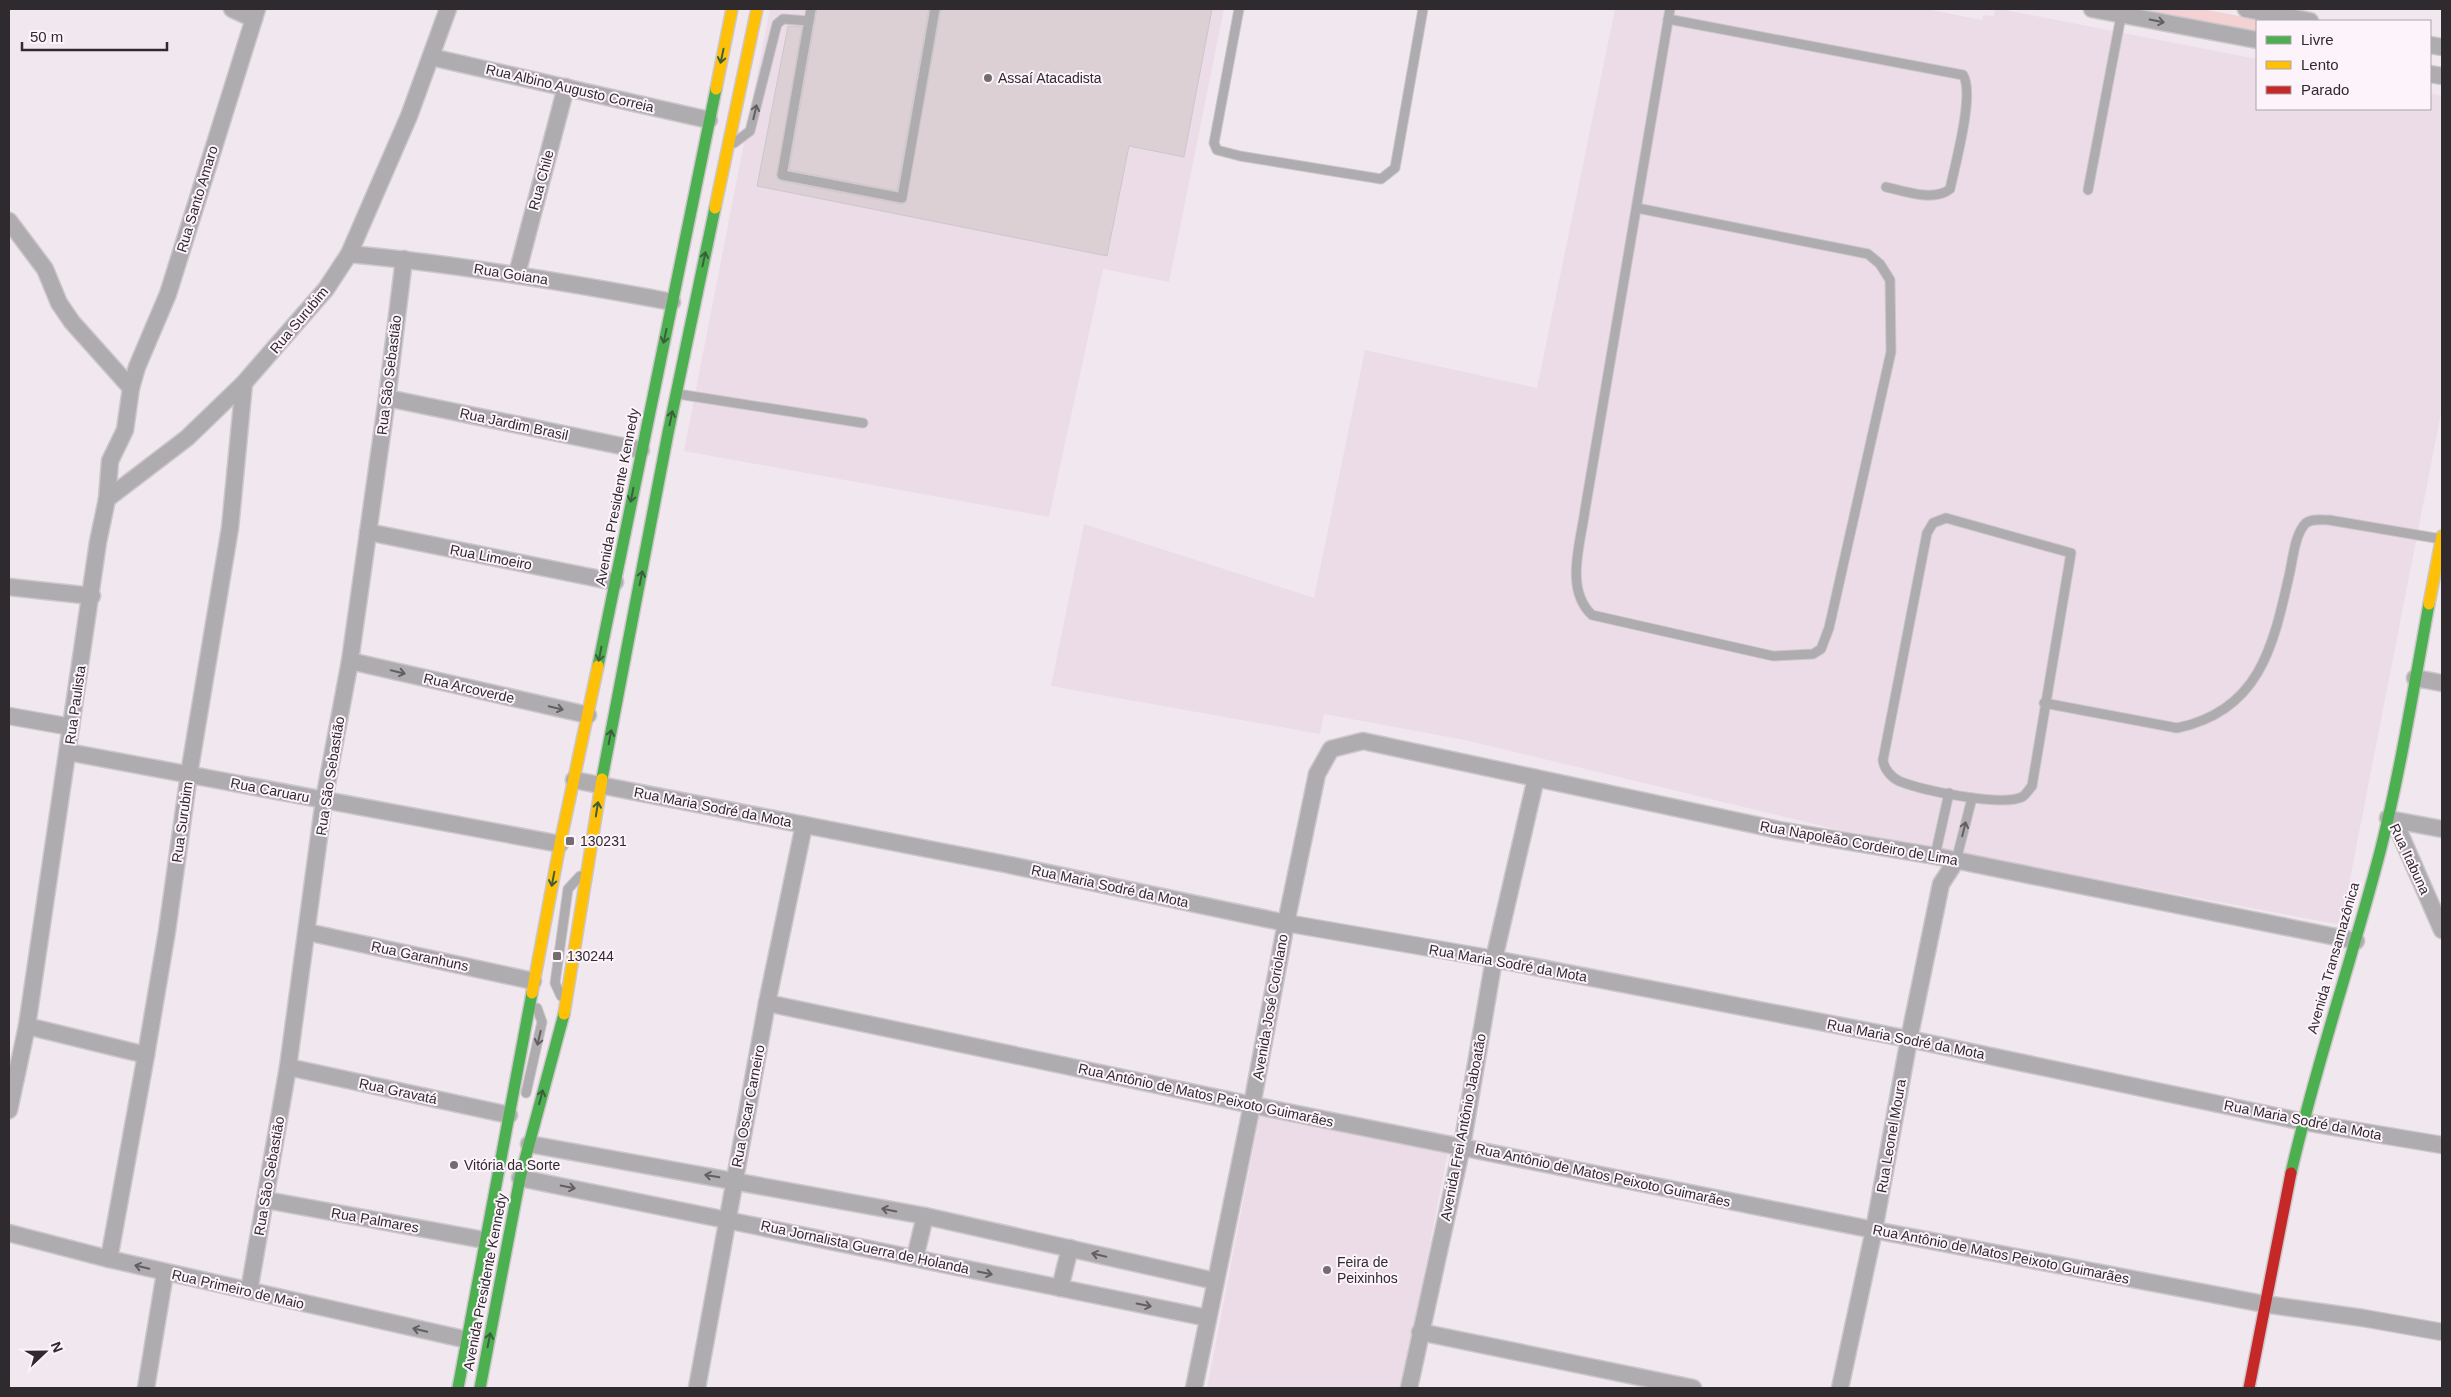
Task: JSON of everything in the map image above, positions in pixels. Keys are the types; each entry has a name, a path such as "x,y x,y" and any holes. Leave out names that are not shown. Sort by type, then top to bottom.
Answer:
{"main road":[{"name":"Avenida Presidente Kennedy","path":"458,1388 468,1340 484,1240 560,844 732,9"},
{"name":"Avenida Presidente Kennedy","path":"480,1388 520,1178 566,1008 601,785 676,394 757,9"},
{"name":"Avenida Transamazônica","path":"2249,1388 2264,1304 2322,1049 2356,941 2391,819 2442,538"}],"street":[{"path":"232,9 256,14"},
{"path":"349,254 409,116 448,9"},
{"path":"2092,9 2122,11 2256,40"},
{"path":"2246,9 2305,20"},
{"name":"Rua Santo Amaro","path":"131,388 168,294 256,14"},
{"name":"Rua Albino Augusto Correia","path":"431,57 708,120"},
{"name":"Rua Chile","path":"517,274 566,87"},
{"path":"9,221 45,269 59,304 72,322 131,388"},
{"name":"Rua Goiana","path":"349,254 404,259 517,274 672,302"},
{"name":"Rua Surubim","path":"107,499 187,438 244,383 317,301 349,254"},
{"name":"Rua São Sebastião","path":"249,1291 288,1067 324,800 350,661 387,398 404,259"},
{"name":"Rua Surubim","path":"109,1260 146,1054 189,774 230,528 244,383"},
{"name":"Rua Paulista","path":"9,1110 27,1026 92,596 98,542 107,499 110,461 125,430 131,388"},
{"name":"Rua Jardim Brasil","path":"387,398 641,450"},
{"name":"Rua Limoeiro","path":"368,532 615,582"},
{"path":"9,587 92,596"},
{"name":"Rua Arcoverde","path":"350,661 588,715"},
{"path":"2416,678 2442,683"},
{"path":"9,716 71,727"},
{"name":"Rua Napoleão Cordeiro de Lima","path":"1363,741 1779,830 1935,856 2356,941"},
{"name":"Avenida José Coriolano","path":"1194,1388 1317,774 1332,749 1363,741"},
{"name":"Rua Caruaru","path":"68,752 560,844"},
{"name":"Avenida Frei Antônio Jaboatão","path":"1408,1388 1462,1146 1494,959 1536,778"},
{"name":"Rua Maria Sodré da Mota","path":"574,780 1005,864 1286,923 1494,959 1909,1039 2304,1122 2442,1145"},
{"path":"2391,819 2442,828"},
{"name":"Rua Itabuna","path":"2391,819 2442,930"},
{"name":"Rua Oscar Carneiro","path":"697,1388 767,1003 804,825"},
{"name":"Rua Leonel Moura","path":"1935,856 1941,884"},
{"name":"Rua Leonel Moura","path":"1840,1388 1874,1230 1909,1039 1941,884 1956,861"},
{"name":"Rua Garanhuns","path":"307,932 532,986"},
{"name":"Rua Antônio de Matos Peixoto Guimarães","path":"767,1003 1252,1105 1874,1230 2264,1304 2363,1318 2442,1332"},
{"path":"27,1026 146,1054"},
{"name":"Rua Gravatá","path":"288,1067 509,1115"},
{"path":"528,1144 924,1216 1215,1282"},
{"name":"Rua Jornalista Guerra de Holanda","path":"520,1178 727,1218 1208,1318"},
{"name":"Rua Palmares","path":"266,1200 484,1240"},
{"path":"915,1258 924,1216"},
{"name":"Rua Primeiro de Maio","path":"9,1233 109,1260 468,1340"},
{"path":"1060,1288 1070,1248"},
{"path":"146,1388 165,1273"},
{"path":"1420,1332 1693,1388"}],"lane":[{"path":"811,9 782,175 902,198 935,9"},
{"path":"1239,9 1214,143 1217,150 1240,156 1381,179 1395,168 1423,9"},
{"path":"1638,208 1868,254 1880,264 1890,280 1891,352 1829,628 1821,649 1813,654 1773,656 1592,615 1584,608 1578,595 1576,574 1585,510 1615,325 1638,208 1670,9"},
{"path":"2088,190 2122,11"},
{"path":"727,148 750,131 773,30 783,19 809,21"},
{"path":"1668,19 1963,75 1967,80 1968,97 1950,189 1939,194 1928,195 1886,187"},
{"path":"676,394 863,423"},
{"path":"1946,518 2071,553 2044,703 2032,786 2023,797 2009,800 1972,798 1949,793 1898,780 1884,768 1883,760 1927,533 1933,523 1946,518"},
{"path":"2044,703 2177,728 2194,724 2216,714 2256,679 2267,656 2286,589 2298,534 2305,523 2312,520 2329,520 2442,538"},
{"path":"1935,856 1949,793"},
{"path":"1956,861 1972,798"},
{"path":"566,1008 555,983 568,889 588,867"}],"shaded area":[{"path":"770,9 1224,9 1169,282 1103,269 1049,517 684,451"},
{"path":"1615,9 1926,9 1982,20 1983,15 1994,16 1995,9 2000,9 2256,59 2256,110 2431,110 2431,93 2442,96 2442,408 2341,925 1843,831 1465,740 1324,714 1320,734 1051,686 1084,524 1314,598 1365,350 1537,388"},
{"path":"2134,9 2202,9 2261,20 2256,20 2256,33"},
{"name":"Feira de Peixinhos","path":"1260,1114 1448,1151 1402,1388 1207,1388"}],"building":[{"path":"817,9 929,9 897,191 789,170"},
{"name":"Assaí Atacadista","path":"941,9 1212,9 1184,157 1129,146 1107,256 757,186 788,26 802,27 776,178 781,181 901,204 906,202"}],"traffic: fast":[{"path":"598,666 716,89"},
{"path":"602,779 668,433 715,208"},
{"path":"2291,1173 2312,1091 2381,848 2401,757 2429,604"},
{"path":"458,1388 532,993"},
{"path":"480,1388 520,1178 564,1014"}],"traffic: slow":[{"path":"716,89 732,9"},
{"path":"715,208 757,9"},
{"path":"2429,604 2442,536"},
{"path":"532,993 560,844 598,666"},
{"path":"564,1014 602,779"}],"traffic: jam":[{"path":"2249,1388 2291,1173"}],"place":[{"name":"Assaí Atacadista","path":"988,78"},
{"name":"130231","path":"570,841"},
{"name":"130244","path":"557,956"},
{"name":"Vitória da Sorte","path":"454,1165"},
{"name":"Feira de Peixinhos","path":"1327,1270"}]}
